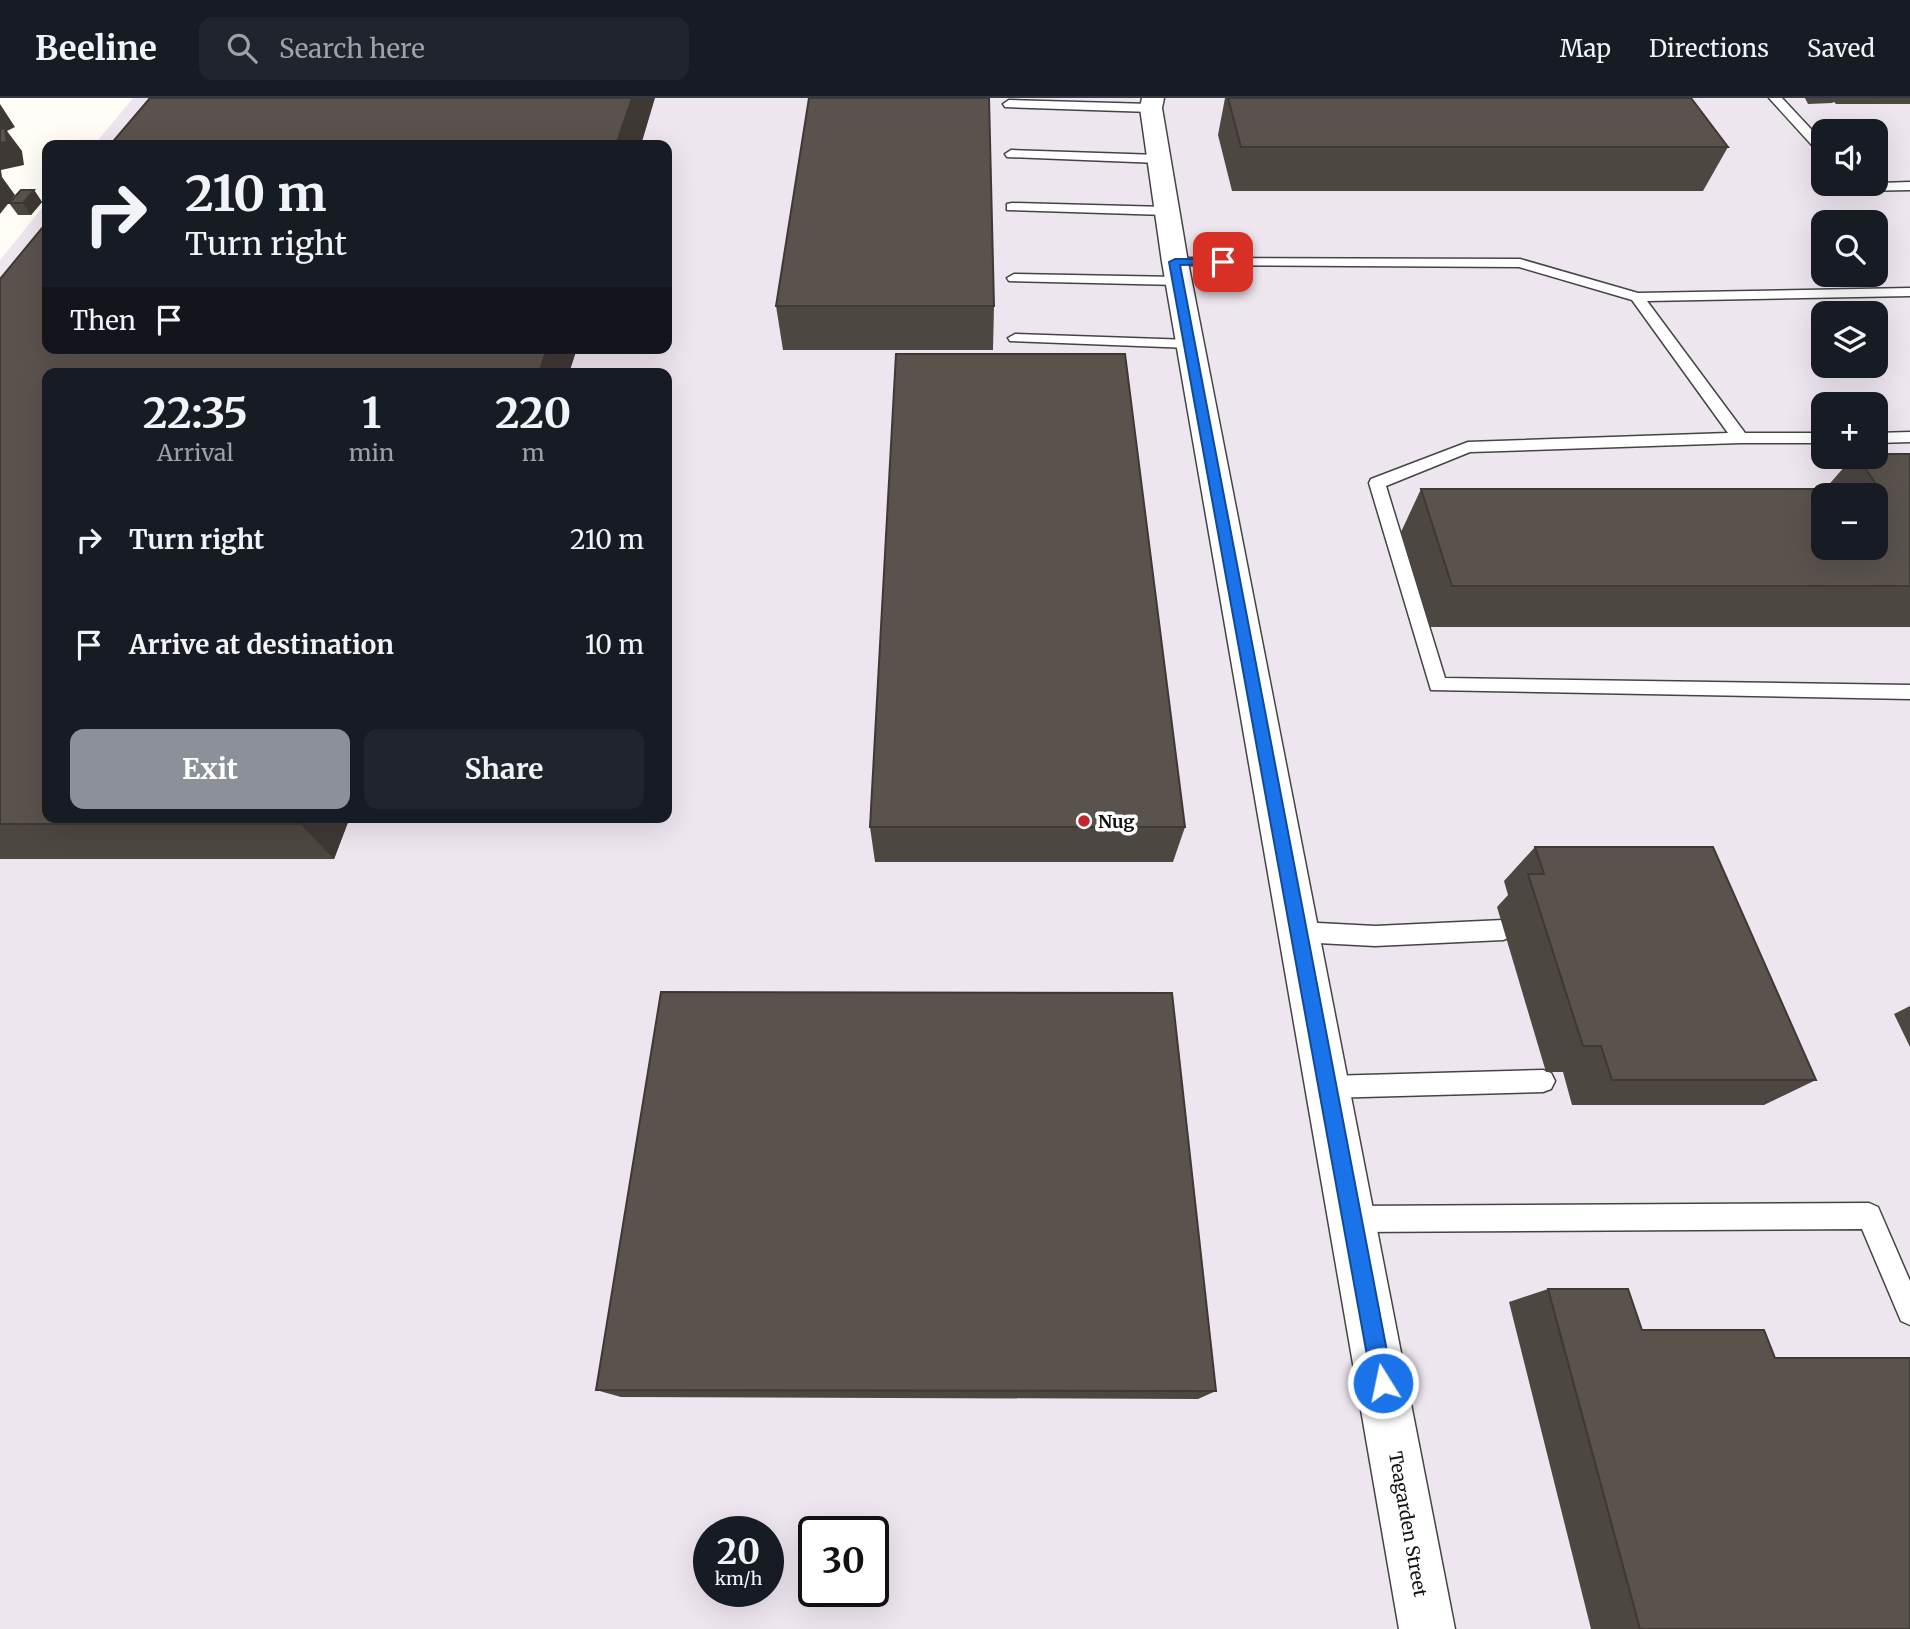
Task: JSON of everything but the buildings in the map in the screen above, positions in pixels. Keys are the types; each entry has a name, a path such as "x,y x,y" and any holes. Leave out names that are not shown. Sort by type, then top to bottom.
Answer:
{"street":[{"name":"Teagarden Street","path":"1152,103 1176,272 1427,1629"}],"lane":[{"path":"1775,98 1811,137"},
{"path":"1009,104 1152,103"},
{"path":"1011,155 1159,159"},
{"path":"1888,186 1910,186"},
{"path":"1012,207 1166,211"},
{"path":"1014,278 1520,263 1637,297 1910,292"},
{"path":"1637,297 1740,438"},
{"path":"1015,338 1190,344"},
{"path":"1888,438 1910,437"},
{"path":"1811,438 1468,447 1377,483 1437,685 1910,692"},
{"path":"1299,932 1375,936 1503,930"},
{"path":"1327,1087 1543,1081"},
{"path":"1353,1219 1869,1216 1910,1312"}],"shaded area":[{"path":"133,98 1910,98 1910,1629 0,1629 0,260 42,208 42,354 672,354 672,140 98,140"}],"place":[{"name":"Nug","path":"1084,821"}],"route":[{"path":"1223,262 1175,262 1383,1383"}]}
